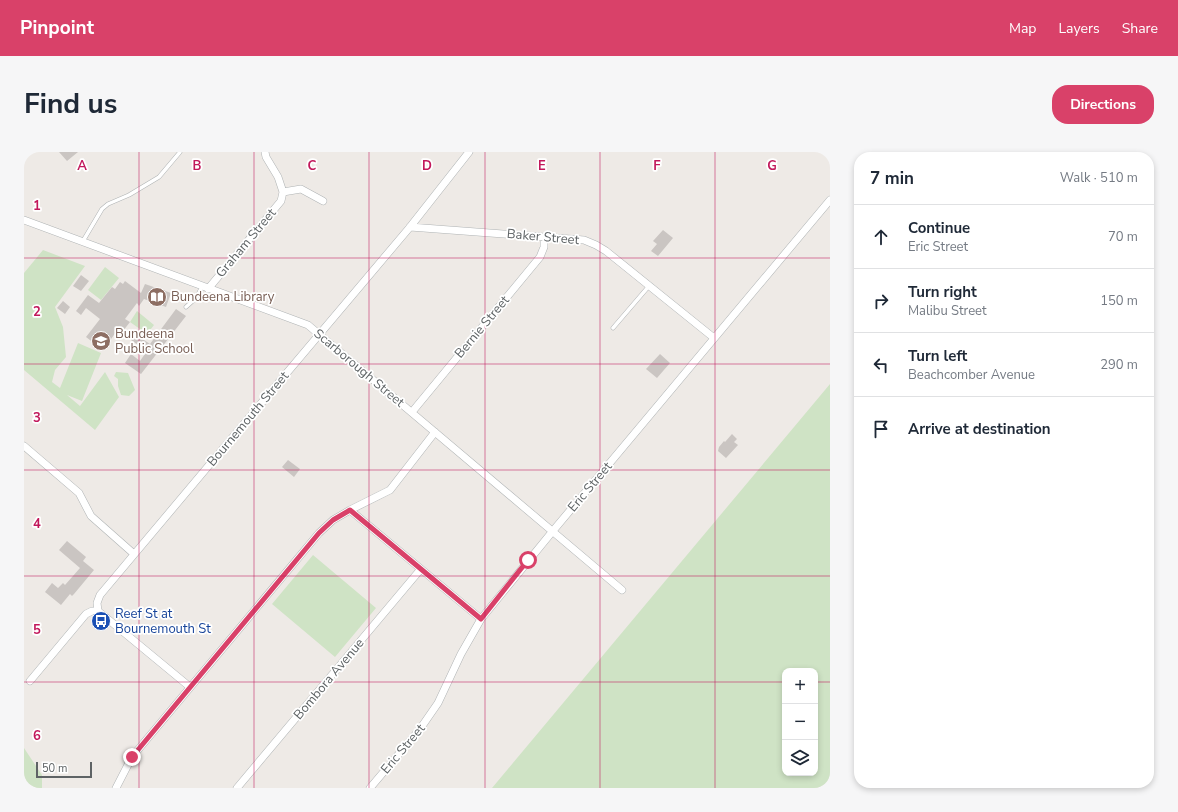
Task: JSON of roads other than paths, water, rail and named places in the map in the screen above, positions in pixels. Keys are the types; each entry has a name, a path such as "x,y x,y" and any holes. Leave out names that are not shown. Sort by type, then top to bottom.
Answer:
{"street":[{"path":"265,152 278,177 283,192 301,189 323,201"},
{"name":"Bournemouth Street","path":"98,611 97,603 100,595 410,227 468,152"},
{"name":"Graham Street","path":"205,288 281,201 283,192"},
{"name":"Eric Street","path":"370,788 420,729 438,703 461,654 481,619 830,200"},
{"name":"Scarborough Street","path":"24,220 308,325 622,590"},
{"name":"Baker Street","path":"410,227 584,240 596,245 714,338"},
{"name":"Bernie Street","path":"412,412 540,258 544,247 544,237"},
{"path":"116,788 132,757 319,533 333,520 390,490 435,432"},
{"path":"24,446 79,493 91,516 134,554"},
{"path":"350,510 420,570 481,619"},
{"name":"Bombora Avenue","path":"237,788 420,570"},
{"path":"30,681 86,614 92,611 98,611 190,687"}],"lane":[{"path":"82,242 102,209 108,204 129,195 159,177 180,152"},
{"path":"613,328 649,286"},
{"path":"186,307 205,288"}],"place":[{"name":"Bundeena Library","path":"157,297"},
{"name":"Bundeena Public School","path":"101,341"},
{"name":"Reef St at Bournemouth St","path":"101,621"}]}
